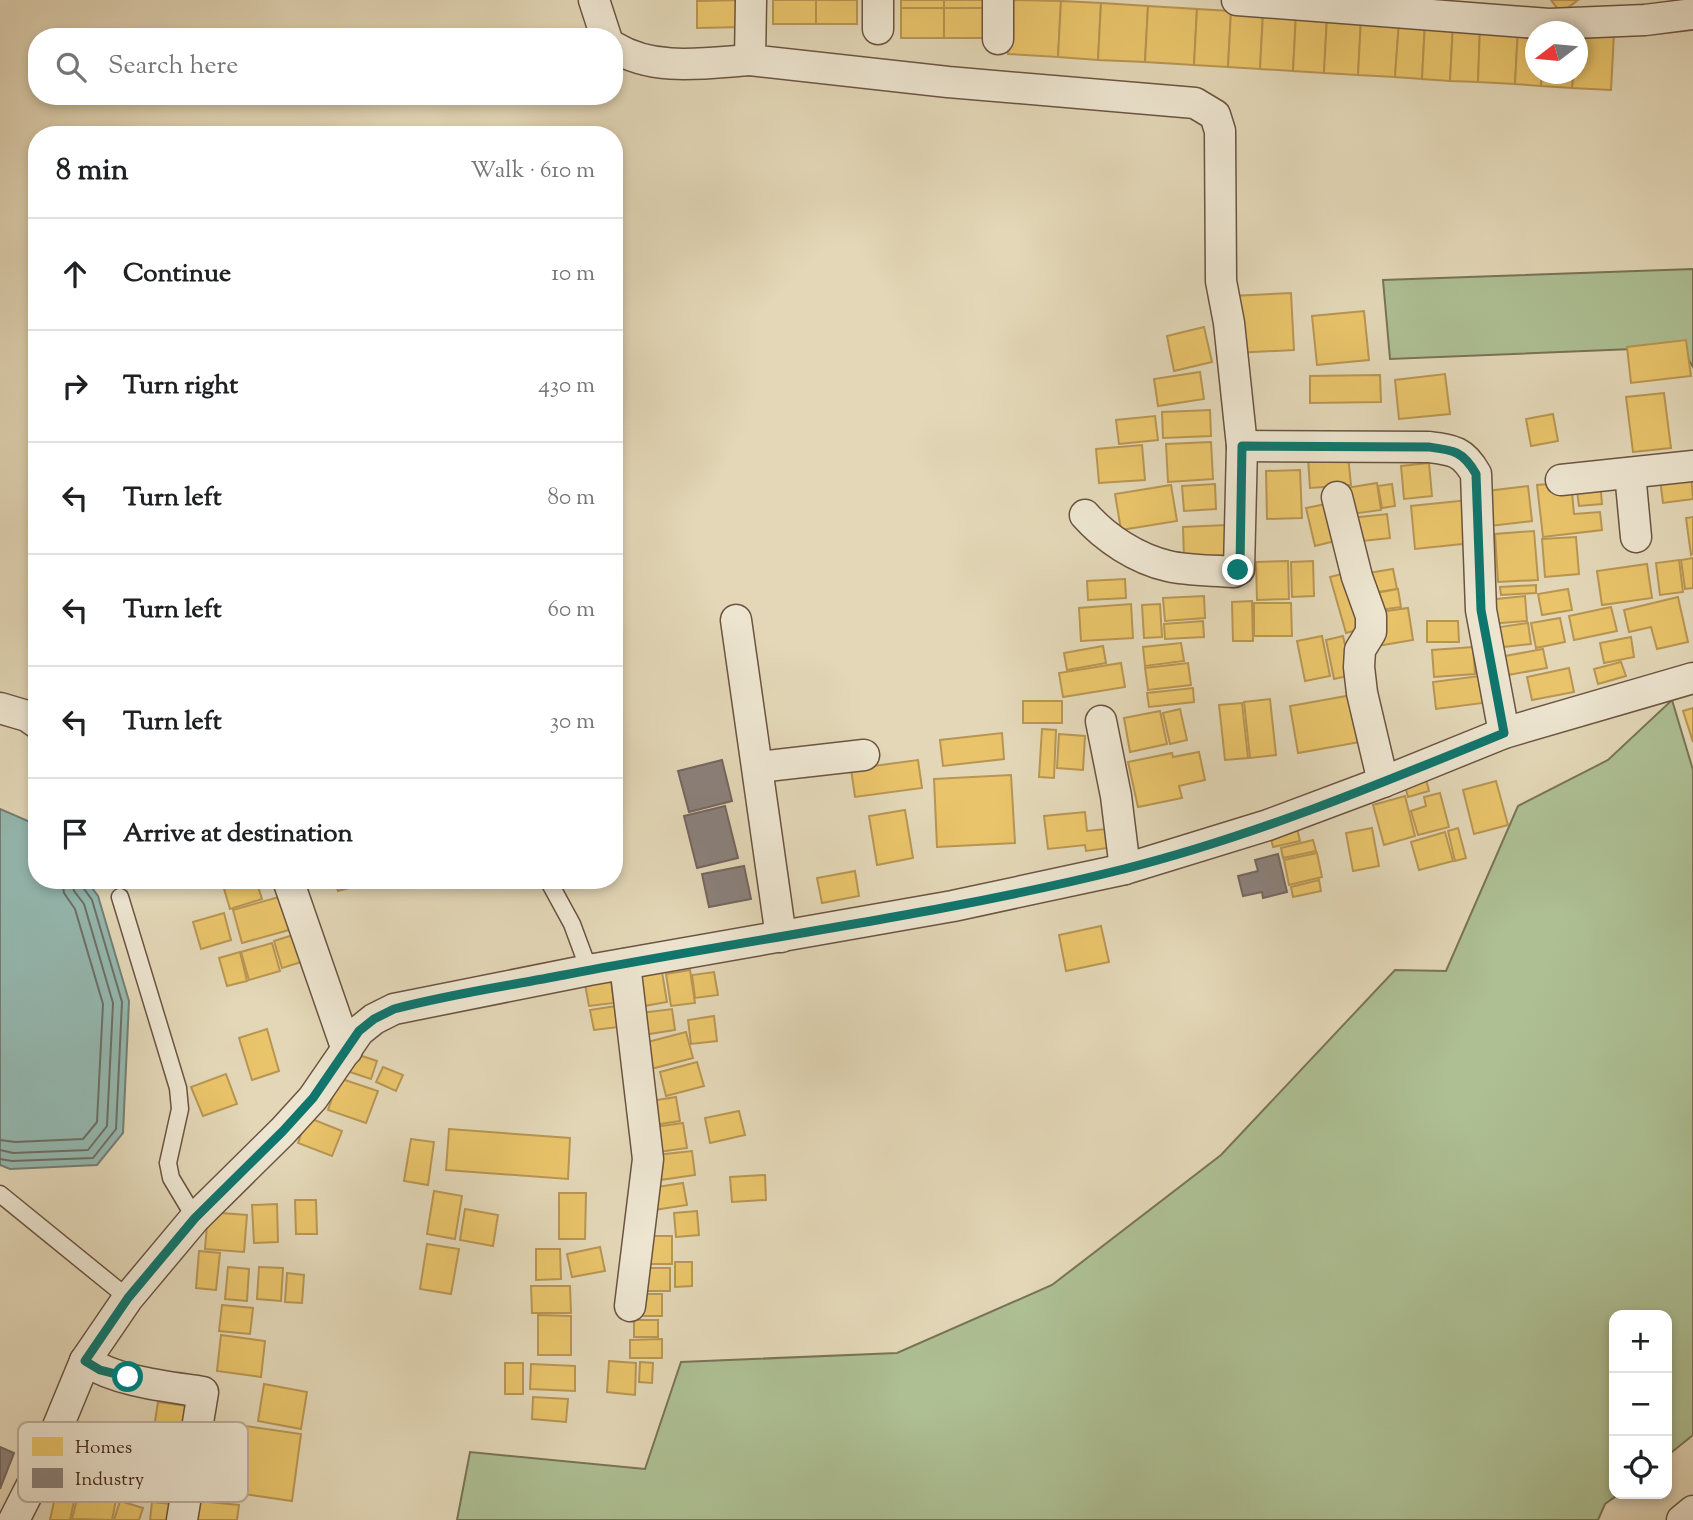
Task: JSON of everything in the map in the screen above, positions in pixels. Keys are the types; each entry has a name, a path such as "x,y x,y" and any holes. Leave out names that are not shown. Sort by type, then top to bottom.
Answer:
{"street":[{"path":"594,0 603,28"},
{"path":"878,0 878,29"},
{"path":"998,0 998,39"},
{"path":"1237,0 1454,8 1531,21"},
{"path":"1532,0 1547,21"},
{"path":"750,61 751,8"},
{"path":"1588,22 1645,20 1693,14"},
{"path":"623,51 666,64 750,61 948,82 1195,103 1215,115 1220,131 1221,281 1242,446 1240,565 1237,571 1168,566 1123,546 1099,531 1085,515"},
{"path":"1242,446 1429,447 1457,452 1468,461 1476,474 1481,610 1504,733"},
{"path":"1561,480 1693,466"},
{"path":"1630,473 1636,537"},
{"path":"1337,497 1357,577 1371,616 1371,632 1360,650 1359,667 1362,693 1383,782"},
{"path":"736,620 781,937"},
{"path":"60,1422 85,1361 128,1298 195,1218 313,1098 359,1031 374,1019 394,1009 589,970 953,906 1125,869 1245,832 1383,782 1504,733 1693,678"},
{"path":"0,708 28,717"},
{"path":"1101,721 1116,796 1125,869"},
{"path":"758,767 864,755"},
{"path":"291,889 347,1050"},
{"path":"625,964 648,1159 630,1306"},
{"path":"85,1361 100,1370 119,1375 204,1392 199,1422"},
{"path":"14,1520 23,1502"},
{"path":"182,1520 185,1502"},
{"path":"1682,1520 1693,1511"}],"lane":[{"path":"553,889 572,924 589,970"},
{"path":"120,897 177,1088 180,1109 168,1163 171,1178 195,1218"},
{"path":"0,1194 128,1298"}],"green space":[{"path":"1693,269 1693,367 1681,347 1390,359 1383,280"},
{"path":"1672,700 1693,770 1693,1435 1672,1452 1672,1310 1609,1310 1609,1499 1612,1499 1605,1504 1598,1520 457,1520 470,1452 645,1469 681,1362 897,1353 1052,1285 1221,1155 1395,970 1446,971 1518,806 1608,760"}],"water":[{"path":"0,809 28,821 28,889 93,889 98,896 129,1001 123,1133 97,1165 10,1169 0,1165"}],"building: Homes":[{"path":"745,0 745,27 697,28 697,1"},
{"path":"773,0 816,0 816,24 773,24"},
{"path":"816,0 857,0 857,24 816,24"},
{"path":"901,0 944,0 944,8 901,8"},
{"path":"944,0 984,0 985,8 944,8"},
{"path":"1011,0 1061,1 1058,57 1008,54"},
{"path":"1551,0 1578,0 1561,13"},
{"path":"1061,1 1101,3 1098,60 1058,57"},
{"path":"1101,3 1148,6 1145,62 1098,60"},
{"path":"1148,6 1197,9 1194,65 1145,62"},
{"path":"901,8 944,8 944,38 901,38"},
{"path":"944,8 985,8 984,38 944,38"},
{"path":"1197,9 1231,11 1228,67 1194,65"},
{"path":"1231,11 1263,13 1260,69 1228,67"},
{"path":"1263,13 1296,15 1293,71 1260,69"},
{"path":"1296,15 1327,16 1324,73 1293,71"},
{"path":"1327,16 1361,19 1358,75 1324,73"},
{"path":"1361,19 1399,21 1395,77 1358,75"},
{"path":"1399,21 1425,22 1422,79 1395,77"},
{"path":"1425,22 1453,24 1450,81 1422,79"},
{"path":"1453,24 1480,26 1478,82 1450,81"},
{"path":"1480,26 1518,28 1515,84 1478,82"},
{"path":"1518,28 1525,30 1525,84 1541,84 1541,86 1515,84"},
{"path":"1588,33 1614,34 1611,90 1572,88 1572,84 1588,84"},
{"path":"1541,84 1572,84 1572,88"},
{"path":"1291,293 1294,350 1235,353 1232,296"},
{"path":"1364,311 1369,360 1317,365 1312,316"},
{"path":"1204,327 1212,362 1174,371 1167,336"},
{"path":"1686,340 1691,376 1631,383 1627,347"},
{"path":"1200,372 1204,399 1158,406 1154,379"},
{"path":"1445,374 1450,414 1399,419 1395,380"},
{"path":"1380,375 1381,402 1310,403 1310,376"},
{"path":"1664,393 1671,448 1633,452 1626,397"},
{"path":"1210,410 1211,436 1163,438 1162,412"},
{"path":"1553,414 1558,441 1531,446 1526,419"},
{"path":"1155,416 1158,440 1119,444 1116,420"},
{"path":"1211,442 1213,479 1168,482 1166,444"},
{"path":"1142,445 1145,480 1099,483 1096,449"},
{"path":"1348,455 1351,485 1310,488 1308,458"},
{"path":"1429,463 1432,496 1404,499 1401,466"},
{"path":"1300,470 1302,518 1267,519 1266,471"},
{"path":"1691,474 1693,499 1663,503 1660,479"},
{"path":"1600,481 1602,504 1579,506 1576,483"},
{"path":"1571,482 1574,514 1600,512 1602,530 1543,537 1537,485"},
{"path":"1377,483 1381,510 1344,515 1340,489"},
{"path":"1215,484 1216,509 1184,511 1182,486"},
{"path":"1392,484 1395,506 1382,508 1378,486"},
{"path":"1171,485 1177,521 1121,530 1115,494"},
{"path":"1528,486 1532,521 1490,526 1487,491"},
{"path":"1468,500 1472,543 1415,549 1411,506"},
{"path":"1331,503 1339,540 1315,546 1306,508"},
{"path":"1387,514 1390,538 1353,542 1350,518"},
{"path":"1693,517 1693,554 1691,555 1686,518"},
{"path":"1226,525 1227,555 1184,558 1183,527"},
{"path":"1534,531 1538,580 1498,582 1495,534"},
{"path":"1576,537 1579,574 1545,577 1542,539"},
{"path":"1693,558 1693,588 1685,589 1681,560"},
{"path":"1679,560 1683,592 1660,595 1656,563"},
{"path":"1288,561 1289,599 1257,600 1256,562"},
{"path":"1313,561 1314,596 1292,597 1291,562"},
{"path":"1647,564 1652,598 1602,605 1597,571"},
{"path":"1393,569 1397,589 1372,593 1368,573"},
{"path":"1346,573 1368,627 1346,633 1330,577"},
{"path":"1125,579 1126,598 1088,600 1087,581"},
{"path":"1536,585 1536,593 1501,595 1500,587"},
{"path":"1398,589 1401,607 1373,611 1370,594"},
{"path":"1568,589 1572,610 1542,615 1538,594"},
{"path":"1204,596 1205,618 1165,621 1163,598"},
{"path":"1525,596 1527,621 1489,624 1487,600"},
{"path":"1678,597 1688,642 1657,649 1651,627 1629,632 1624,610"},
{"path":"1252,601 1253,641 1233,641 1232,602"},
{"path":"1254,603 1291,603 1292,636 1254,636"},
{"path":"1131,604 1133,638 1081,641 1079,608"},
{"path":"1160,604 1162,637 1144,638 1142,605"},
{"path":"1611,607 1617,631 1574,640 1569,616"},
{"path":"1408,608 1413,640 1377,646 1372,613"},
{"path":"1560,618 1565,642 1536,648 1531,623"},
{"path":"1203,621 1204,637 1165,639 1164,624"},
{"path":"1427,621 1458,621 1459,642 1427,642"},
{"path":"1528,623 1531,644 1495,648 1493,628"},
{"path":"1322,636 1330,676 1305,681 1297,641"},
{"path":"1343,636 1352,675 1334,679 1326,640"},
{"path":"1631,637 1634,657 1604,663 1600,643"},
{"path":"1181,643 1184,661 1145,666 1143,647"},
{"path":"1103,646 1106,663 1067,670 1064,653"},
{"path":"1473,647 1475,674 1434,677 1432,650"},
{"path":"1543,649 1547,668 1497,677 1494,658"},
{"path":"1621,662 1626,676 1598,684 1594,669"},
{"path":"1121,663 1125,687 1063,697 1059,673"},
{"path":"1188,663 1191,685 1148,690 1145,668"},
{"path":"1569,668 1574,692 1532,700 1527,677"},
{"path":"1479,676 1483,703 1436,709 1433,682"},
{"path":"1193,688 1194,702 1149,707 1147,693"},
{"path":"1352,695 1360,742 1298,753 1290,706"},
{"path":"1270,699 1276,755 1250,758 1244,702"},
{"path":"1023,701 1062,701 1062,723 1023,723"},
{"path":"1242,703 1248,758 1225,760 1219,705"},
{"path":"1693,708 1693,742 1683,711"},
{"path":"1180,709 1187,740 1170,744 1163,713"},
{"path":"1160,711 1167,744 1130,752 1124,718"},
{"path":"1042,729 1056,730 1054,778 1039,777"},
{"path":"1002,733 1004,759 943,766 940,740"},
{"path":"1059,734 1085,736 1083,770 1057,768"},
{"path":"1199,752 1205,780 1179,786 1182,798 1138,807 1128,762 1172,753 1173,757"},
{"path":"918,760 922,788 855,797 851,769"},
{"path":"1424,772 1429,791 1408,797 1403,778"},
{"path":"1011,775 1015,843 937,847 934,779"},
{"path":"1496,781 1508,825 1474,834 1463,790"},
{"path":"1440,793 1449,827 1418,835 1411,811 1426,806 1424,797"},
{"path":"1405,796 1415,836 1384,845 1373,805"},
{"path":"905,810 913,858 877,865 869,816"},
{"path":"1085,812 1087,831 1106,829 1108,848 1086,851 1085,845 1048,849 1044,816"},
{"path":"1295,820 1300,841 1273,847 1268,826"},
{"path":"1372,828 1379,866 1353,871 1346,833"},
{"path":"1458,828 1466,858 1455,861 1448,831"},
{"path":"1445,832 1453,861 1419,870 1411,842"},
{"path":"1313,840 1316,851 1283,858 1281,848"},
{"path":"1317,853 1322,877 1289,885 1284,860"},
{"path":"855,871 859,896 822,903 817,878"},
{"path":"1319,880 1321,891 1293,897 1291,887"},
{"path":"224,889 259,889 262,899 230,909"},
{"path":"279,897 289,930 242,943 233,910"},
{"path":"224,913 231,940 201,949 193,922"},
{"path":"1101,926 1109,962 1066,971 1059,935"},
{"path":"293,935 301,962 282,968 274,941"},
{"path":"272,943 280,971 249,980 241,952"},
{"path":"240,952 247,981 227,986 219,958"},
{"path":"690,970 695,1003 671,1006 666,974"},
{"path":"662,972 667,1002 644,1006 639,975"},
{"path":"714,972 718,995 695,998 692,975"},
{"path":"611,981 614,1003 589,1006 585,984"},
{"path":"616,1006 619,1027 594,1030 590,1010"},
{"path":"672,1009 675,1030 643,1035 640,1013"},
{"path":"714,1016 717,1041 691,1044 688,1020"},
{"path":"267,1029 279,1071 252,1080 239,1038"},
{"path":"686,1032 693,1058 651,1069 644,1043"},
{"path":"353,1053 377,1061 371,1079 347,1071"},
{"path":"697,1062 704,1086 666,1096 660,1072"},
{"path":"383,1067 403,1075 396,1091 376,1082"},
{"path":"226,1074 237,1104 203,1116 191,1087"},
{"path":"339,1078 378,1091 366,1123 328,1110"},
{"path":"676,1097 680,1121 648,1126 644,1102"},
{"path":"739,1111 745,1135 710,1143 705,1118"},
{"path":"307,1117 342,1131 332,1156 298,1143"},
{"path":"683,1123 687,1148 651,1153 647,1128"},
{"path":"449,1129 570,1138 568,1179 446,1170"},
{"path":"411,1139 434,1142 428,1185 404,1181"},
{"path":"692,1151 695,1175 660,1180 656,1155"},
{"path":"765,1175 766,1200 732,1202 730,1177"},
{"path":"683,1183 687,1205 654,1210 651,1188"},
{"path":"434,1191 462,1196 455,1239 427,1234"},
{"path":"559,1193 586,1193 585,1239 559,1239"},
{"path":"295,1200 316,1200 317,1234 296,1234"},
{"path":"277,1204 278,1242 254,1243 252,1205"},
{"path":"465,1209 498,1215 493,1246 460,1240"},
{"path":"697,1211 699,1235 676,1237 674,1213"},
{"path":"208,1212 247,1215 244,1252 205,1249"},
{"path":"641,1236 672,1236 672,1264 641,1264"},
{"path":"427,1244 459,1249 451,1294 420,1289"},
{"path":"600,1247 605,1271 572,1277 567,1254"},
{"path":"536,1249 560,1249 561,1279 536,1280"},
{"path":"199,1251 220,1253 216,1290 196,1288"},
{"path":"675,1262 692,1262 692,1286 675,1287"},
{"path":"228,1267 249,1269 247,1301 225,1299"},
{"path":"259,1267 283,1268 281,1301 257,1299"},
{"path":"637,1268 670,1268 670,1291 637,1291"},
{"path":"287,1273 304,1275 302,1303 285,1302"},
{"path":"531,1286 570,1286 571,1313 532,1313"},
{"path":"633,1294 662,1294 662,1316 634,1316"},
{"path":"222,1305 253,1308 250,1334 219,1331"},
{"path":"538,1315 571,1316 571,1355 538,1355"},
{"path":"634,1320 658,1320 658,1337 634,1337"},
{"path":"221,1335 265,1341 261,1377 217,1371"},
{"path":"662,1339 662,1358 630,1358 630,1340"},
{"path":"609,1361 636,1363 635,1395 607,1392"},
{"path":"640,1362 653,1363 652,1383 639,1382"},
{"path":"505,1363 523,1363 523,1394 505,1394"},
{"path":"531,1364 575,1366 575,1391 530,1389"},
{"path":"264,1384 307,1392 301,1429 258,1421"},
{"path":"533,1397 568,1399 566,1422 532,1419"},
{"path":"158,1402 188,1406 186,1422 155,1422"},
{"path":"248,1426 301,1434 292,1501 248,1495"},
{"path":"54,1502 74,1502 70,1520 50,1520"},
{"path":"76,1502 116,1502 112,1520 72,1519"},
{"path":"120,1502 143,1508 139,1520 114,1520"},
{"path":"152,1502 172,1504 170,1520 150,1520"},
{"path":"188,1502 239,1505 237,1520 186,1520"}],"building: Industry":[{"path":"722,760 732,801 689,812 678,771"},
{"path":"725,806 738,858 697,868 684,816"},
{"path":"1278,854 1287,892 1263,898 1262,892 1243,896 1238,876 1258,871 1255,860"},
{"path":"744,866 751,899 709,907 702,874"},
{"path":"0,1447 14,1453 0,1489"}],"route":[{"path":"128,1377 100,1370 85,1361 128,1298 195,1218 313,1098 359,1031 374,1019 394,1009 589,970 953,906 1125,869 1268,825 1504,733 1481,610 1476,474 1468,461 1457,452 1429,447 1242,446 1238,570"}]}
